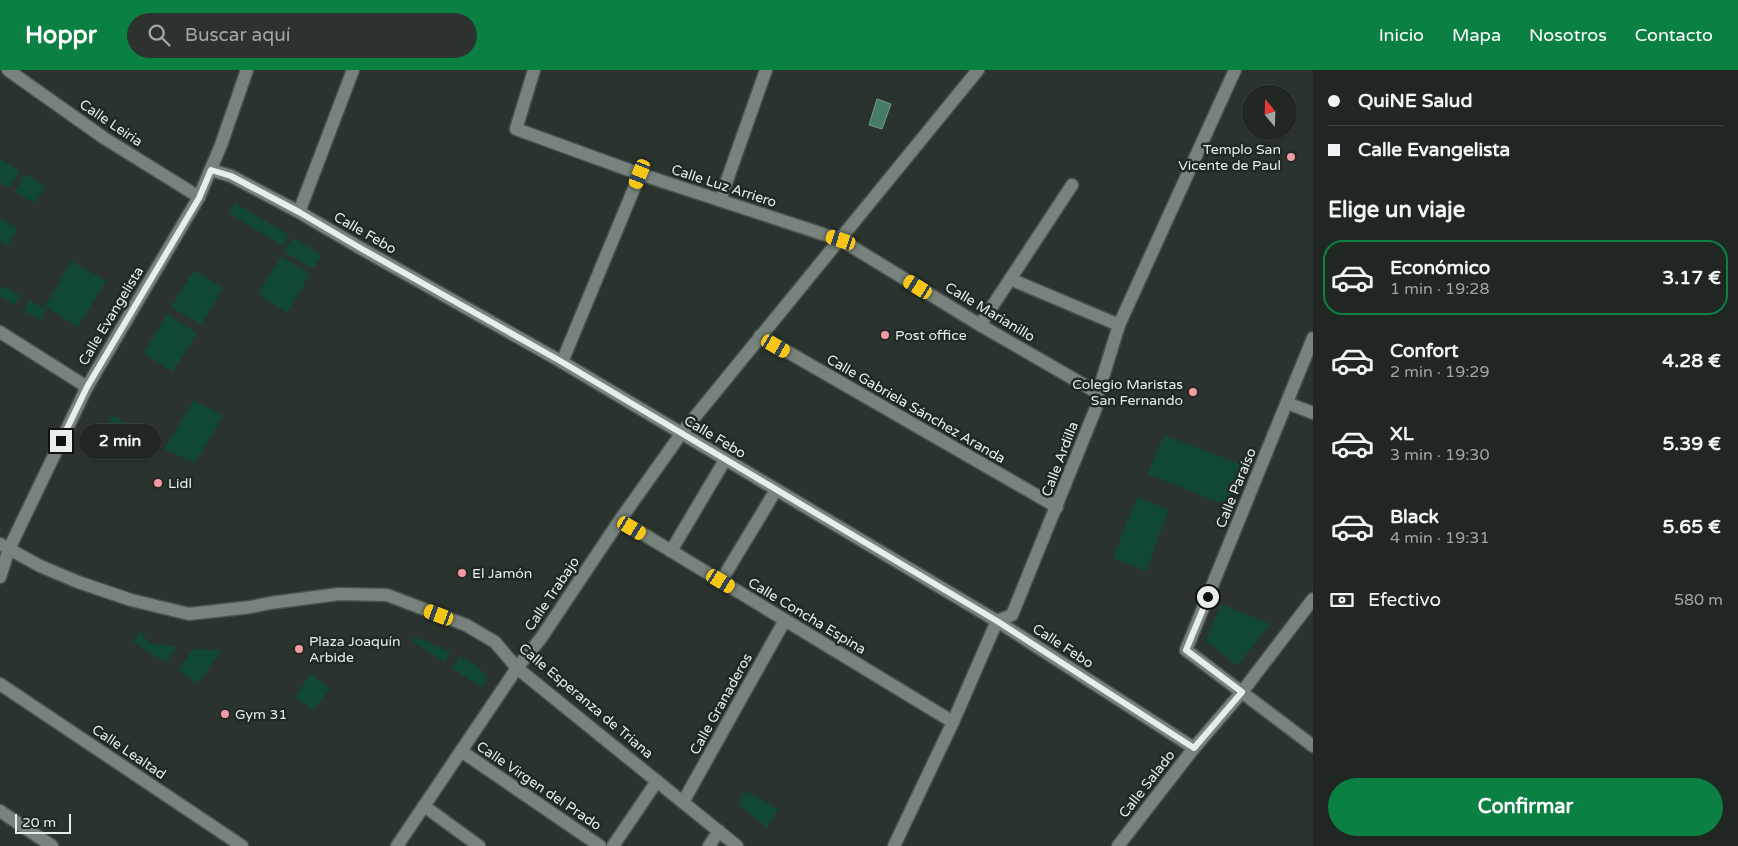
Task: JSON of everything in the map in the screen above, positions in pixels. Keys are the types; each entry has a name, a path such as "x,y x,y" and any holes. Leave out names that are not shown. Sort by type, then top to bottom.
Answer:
{"street":[{"name":"Calle Leiria","path":"8,70 104,138 199,198"},
{"name":"Calle Evangelista","path":"0,577 5,546 87,387 199,198 221,145 247,70"},
{"path":"299,212 353,70"},
{"name":"Calle Luz Arriero","path":"534,70 516,129 640,174 841,240"},
{"path":"720,200 766,70"},
{"name":"Calle Trabajo","path":"397,846 517,668 541,638 620,520 681,434 978,70"},
{"name":"Calle Ardilla","path":"997,621 1012,616 1096,408 1098,394 1119,326 1235,70"},
{"name":"Calle Febo","path":"211,170 231,176 299,212 562,362 997,621 1194,748"},
{"path":"562,362 640,174"},
{"path":"980,325 1072,185"},
{"name":"Calle Marianillo","path":"841,240 1098,394"},
{"path":"1010,279 1119,326"},
{"path":"0,332 87,387"},
{"name":"Calle Gabriela Sánchez Aranda","path":"760,336 1057,507"},
{"name":"Calle Paraíso","path":"1242,692 1186,650 1313,338"},
{"path":"1287,403 1313,413"},
{"path":"671,551 725,460"},
{"path":"721,581 776,490"},
{"name":"Calle Concha Espina","path":"620,520 954,722"},
{"name":"Calle Esperanza de Triana","path":"5,546 40,566 78,582 132,600 189,614 339,594 387,595 466,625 495,642 517,668 737,846"},
{"name":"Calle Salado","path":"1118,846 1194,748 1242,692 1313,599"},
{"name":"Calle Granaderos","path":"683,802 785,620"},
{"path":"894,846 954,722 997,621"},
{"name":"Calle Lealtad","path":"0,684 242,846"},
{"path":"1242,692 1313,746"},
{"name":"Calle Virgen del Prado","path":"461,751 600,846"},
{"path":"613,846 657,781"},
{"path":"424,806 479,846"},
{"path":"0,811 52,846"},
{"path":"709,846 720,831"}],"shaded area":[{"path":"877,99 891,104 882,129 869,125"},
{"path":"0,159 20,171 9,188 0,183"},
{"path":"25,174 45,186 35,203 15,192"},
{"path":"235,203 289,235 283,246 229,213"},
{"path":"0,218 18,228 7,246 0,241"},
{"path":"293,238 322,255 313,269 284,252"},
{"path":"281,256 310,274 287,313 258,294"},
{"path":"72,261 106,281 78,327 45,306"},
{"path":"194,270 223,288 201,325 171,307"},
{"path":"3,286 20,295 15,305 0,297 0,290"},
{"path":"29,300 46,310 41,320 24,311"},
{"path":"167,314 197,333 173,372 143,353"},
{"path":"194,400 223,416 195,463 164,449"},
{"path":"113,415 161,443 158,447 107,426"},
{"path":"1164,435 1242,465 1227,506 1148,474"},
{"path":"1137,497 1169,510 1146,571 1113,558"},
{"path":"1221,604 1270,624 1237,666 1206,641"},
{"path":"140,631 149,643 177,647 166,663 133,642"},
{"path":"415,637 451,652 444,662 412,641"},
{"path":"193,649 221,651 198,683 178,670"},
{"path":"460,656 483,672 487,679 482,688 452,668"},
{"path":"310,674 330,688 314,710 295,697"},
{"path":"745,791 778,809 767,828 738,804"}],"place":[{"name":"Templo San Vicente de Paul","path":"1291,157"},
{"name":"Post office","path":"885,335"},
{"name":"Colegio Maristas San Fernando","path":"1193,392"},
{"name":"Lidl","path":"158,483"},
{"name":"El Jamón","path":"462,573"},
{"name":"Plaza Joaquín Arbide","path":"299,649"},
{"name":"Gym 31","path":"225,714"}],"route":[{"path":"61,441 87,387 199,198 211,170 231,176 299,212 562,362 997,621 1194,748 1242,692 1186,650 1208,597"}]}
